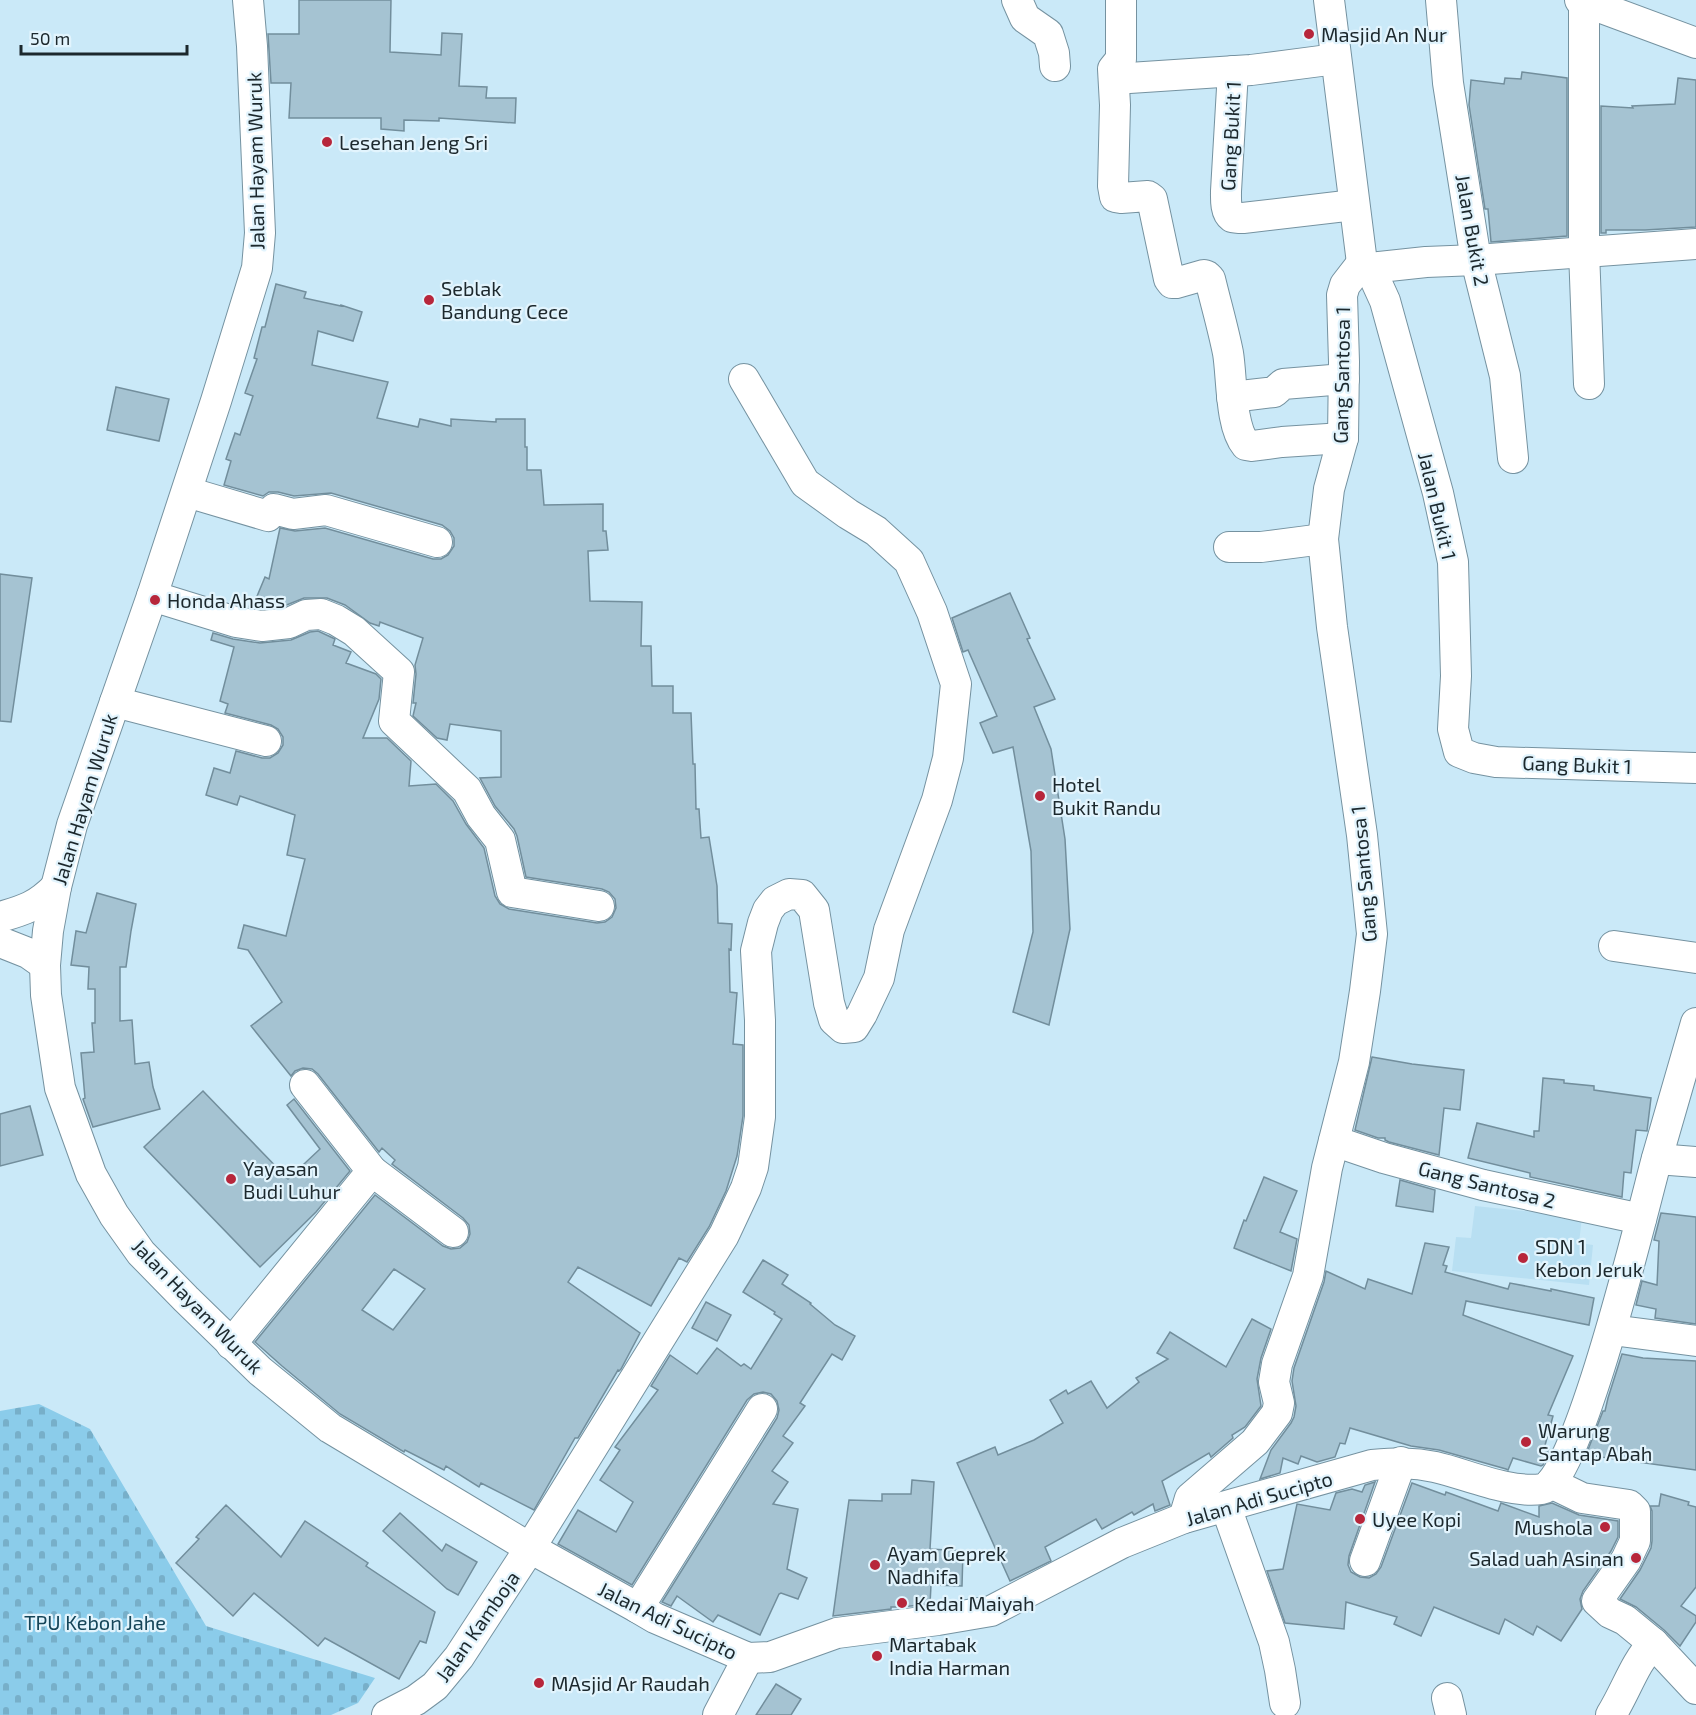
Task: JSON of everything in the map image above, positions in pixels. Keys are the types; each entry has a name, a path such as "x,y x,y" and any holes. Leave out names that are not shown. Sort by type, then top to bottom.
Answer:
{"street":[{"name":"Jalan Hayam Wuruk","path":"248,0 260,233 257,267 187,492 72,825 56,887 45,965 46,995 60,1088 91,1174 114,1215 141,1252 231,1344 260,1371 330,1428 530,1548"},
{"path":"1017,0 1025,18 1048,34 1054,53 1055,66"},
{"path":"1121,0 1121,59 1113,69 1115,105 1113,186 1115,197 1148,196 1152,199 1169,279 1172,283 1204,275 1210,279 1228,355 1232,397 1239,431 1246,445 1343,438"},
{"name":"Jalan Bukit 1","path":"1329,0 1354,205 1366,265 1385,301 1438,493 1453,562 1456,676 1453,729 1459,752"},
{"name":"Jalan Bukit 2","path":"1441,0 1448,83 1476,260 1504,376 1513,458"},
{"path":"1589,384 1584,251 1582,1 1696,43"},
{"name":"Gang Bukit 1","path":"1336,59 1233,71 1226,203 1232,217 1243,218 1354,205"},
{"path":"1114,79 1233,71"},
{"path":"1366,265 1476,260 1696,244"},
{"name":"Gang Santosa 1","path":"1184,1518 1190,1498 1255,1442 1277,1413 1279,1403 1274,1382 1277,1364 1308,1276 1327,1168 1354,1062 1372,934 1362,835 1332,627 1323,539 1329,489 1343,438 1342,295 1345,285 1366,265"},
{"name":"Jalan Kamboja","path":"387,1715 425,1693 459,1657 530,1548 724,1235 753,1167 760,1117 760,1020 756,951 768,910 775,901 789,894 802,895 814,910 825,981 834,1020 843,1028 854,1027 879,978 889,930 937,800 948,758 956,684 932,612 909,561 876,531 805,483 744,379"},
{"path":"1232,397 1274,392 1283,384 1344,379"},
{"path":"187,492 268,516 274,509 293,514 326,510 437,542"},
{"path":"1229,547 1261,547 1323,539"},
{"path":"152,596 236,622 262,626 289,623 306,615 321,614 354,631 399,672 394,721 467,790 481,816 500,840 512,892 599,906"},
{"path":"115,702 266,741"},
{"name":"Gang Bukit 1","path":"1459,752 1474,758 1496,762 1696,768"},
{"path":"0,917 24,910 42,900 56,887"},
{"path":"0,942 28,953 45,965"},
{"path":"1614,946 1696,958"},
{"path":"1696,1023 1612,1330 1564,1463 1551,1483 1582,1498 1629,1505 1635,1510 1635,1541 1626,1560 1597,1600 1610,1614 1625,1620 1653,1643 1696,1689"},
{"path":"305,1085 372,1171 453,1232"},
{"name":"Gang Santosa 2","path":"1334,1141 1384,1158 1484,1185 1641,1219"},
{"path":"1657,1159 1696,1162"},
{"path":"231,1344 372,1171"},
{"path":"1612,1330 1696,1341"},
{"path":"638,1608 762,1409"},
{"path":"1365,1561 1401,1462"},
{"name":"Jalan Adi Sucipto","path":"530,1548 655,1618 748,1658 770,1657 837,1633 991,1611 1122,1543 1184,1518 1372,1466 1401,1462 1435,1467 1514,1488 1543,1489 1551,1483"},
{"path":"1226,1507 1277,1656 1285,1703"},
{"path":"1611,1715 1621,1700 1633,1671 1653,1643"},
{"path":"728,1712 748,1658"}],"shaded area":[{"name":"SDN 1 Kebon Jeruk","path":"1475,1206 1582,1217 1579,1243 1593,1245 1589,1285 1452,1271 1456,1237 1471,1238"}],"green space":[{"name":"TPU Kebon Jahe","path":"39,1404 90,1429 206,1626 375,1678 358,1703 331,1715 0,1715 0,1411"}],"building":[{"path":"299,0 391,0 390,52 441,55 442,33 462,34 459,86 487,87 486,98 516,98 515,123 439,118 439,121 404,120 404,131 381,129 381,118 289,118 291,83 271,83 268,34 299,34"},
{"path":"1522,72 1567,78 1567,236 1491,242 1488,209 1485,209 1469,105 1471,80 1504,84 1505,78 1521,79"},
{"path":"1678,78 1696,80 1696,227 1606,230 1606,233 1601,233 1601,106 1633,108 1632,106 1675,104"},
{"path":"276,284 306,292 304,298 341,305 362,312 353,341 318,331 312,365 388,382 377,418 418,427 420,419 451,426 451,419 496,422 496,419 525,419 527,470 541,470 544,505 603,504 603,531 606,531 608,550 588,551 590,601 642,602 641,646 651,646 652,686 673,686 673,713 691,713 696,809 699,809 701,838 709,837 717,886 718,923 732,924 731,950 729,949 730,992 737,993 733,1044 743,1045 743,1116 737,1156 726,1191 709,1227 687,1262 679,1258 651,1306 578,1267 568,1282 640,1333 621,1369 618,1370 578,1438 575,1438 534,1510 481,1483 479,1487 446,1466 444,1470 405,1450 404,1452 340,1414 255,1342 375,1195 443,1246 451,1249 460,1248 467,1242 470,1234 469,1225 463,1218 392,1164 395,1160 382,1148 379,1152 318,1074 312,1069 303,1068 295,1071 291,1076 251,1026 282,1002 248,950 238,948 244,925 286,936 305,859 287,855 295,815 240,796 237,805 206,795 214,768 230,773 236,751 270,758 278,753 283,745 283,737 278,729 271,725 225,713 228,704 220,701 234,647 211,640 213,633 260,643 291,640 318,631 335,639 333,645 351,652 346,663 376,674 381,679 379,699 363,738 387,738 411,761 409,786 436,784 453,801 466,824 484,848 495,896 500,904 509,909 597,923 605,922 612,917 616,908 615,899 609,892 602,889 526,877 514,829 495,806 480,778 501,777 501,731 450,724 447,740 437,738 413,716 416,703 413,703 415,665 423,638 380,622 379,626 370,623 345,605 327,598 304,598 284,606 262,609 249,607 251,600 255,601 265,577 269,579 280,528 295,531 325,528 433,559 441,559 448,555 454,546 454,538 450,531 442,525 331,493 294,496 269,492 263,496 224,485 231,461 226,459 235,433 240,435 253,396 245,393 257,359 254,358 262,327 265,327","holes":["394,1269 425,1289 393,1330 362,1310"]},
{"path":"116,387 169,399 159,441 107,430"},
{"path":"0,574 32,578 11,722 0,721"},
{"name":"Hotel Bukit Randu","path":"1010,593 1030,638 1027,639 1055,699 1034,707 1051,749 1065,839 1070,929 1049,1025 1013,1012 1033,932 1031,851 1013,747 993,753 980,723 997,716 968,650 963,652 952,618"},
{"path":"97,893 136,904 126,967 120,967 120,1021 132,1020 135,1064 149,1062 153,1087 160,1109 93,1127 83,1099 85,1098 81,1053 94,1052 92,1023 95,1023 95,989 88,989 89,967 71,965 76,931 86,933"},
{"path":"1372,1057 1464,1070 1460,1110 1444,1108 1439,1155 1389,1142 1385,1138 1378,1138 1355,1130"},
{"path":"1543,1078 1594,1086 1594,1090 1651,1098 1647,1131 1636,1130 1631,1173 1624,1172 1622,1197 1530,1177 1530,1173 1468,1158 1477,1123 1534,1137 1534,1131 1539,1131"},
{"name":"Yayasan Budi Luhur","path":"203,1091 288,1179 320,1149 287,1105 294,1099 350,1171 316,1212 260,1267 144,1147"},
{"path":"30,1106 43,1155 0,1166 0,1114"},
{"path":"1264,1177 1297,1191 1280,1232 1297,1239 1291,1271 1234,1248"},
{"path":"1400,1180 1435,1190 1433,1212 1396,1206"},
{"path":"1661,1213 1696,1217 1696,1324 1655,1318 1656,1309 1636,1305 1642,1281 1657,1285 1659,1241 1654,1240"},
{"path":"1425,1243 1449,1247 1443,1265 1447,1266 1445,1272 1508,1289 1510,1283 1594,1298 1589,1325 1466,1301 1463,1315 1573,1356 1548,1415 1553,1416 1544,1449 1549,1450 1543,1465 1513,1458 1508,1470 1350,1428 1345,1444 1340,1443 1335,1457 1317,1462 1301,1456 1298,1464 1283,1458 1280,1473 1260,1479 1271,1450 1294,1417 1296,1406 1292,1381 1294,1368 1326,1271 1365,1289 1368,1279 1412,1294"},
{"path":"763,1260 788,1275 782,1284 811,1303 835,1325 855,1336 842,1360 832,1354 800,1403 805,1406 783,1436 793,1443 772,1471 788,1482 773,1504 798,1509 787,1569 807,1578 798,1599 779,1594 760,1635 718,1615 713,1622 677,1596 671,1606 662,1602 777,1418 779,1410 777,1401 771,1394 763,1392 754,1394 747,1400 632,1585 558,1544 578,1510 616,1532 633,1502 600,1480 620,1450 615,1447 658,1390 651,1386 670,1355 697,1374 717,1348 741,1366 744,1364 751,1369 782,1319 743,1292"},
{"path":"706,1302 731,1315 717,1341 692,1328"},
{"path":"1252,1319 1271,1329 1261,1358 1257,1379 1261,1406 1245,1427 1232,1435 1233,1438 1211,1457 1209,1453 1162,1481 1170,1505 1155,1511 1153,1504 1134,1515 1132,1512 1102,1529 1096,1519 1045,1547 1051,1561 1010,1581 957,1463 995,1447 998,1455 1034,1440 1063,1423 1050,1400 1066,1390 1068,1394 1091,1381 1107,1408 1139,1382 1136,1378 1168,1359 1157,1353 1170,1332 1226,1367"},
{"path":"1622,1354 1643,1358 1696,1361 1696,1470 1586,1455 1603,1411 1605,1411"},
{"path":"912,1480 934,1482 930,1549 963,1551 962,1586 931,1585 930,1604 891,1607 891,1609 833,1616 849,1500 882,1501 882,1494 911,1494"},
{"path":"1375,1482 1349,1556 1348,1565 1351,1572 1360,1577 1369,1578 1381,1567 1412,1483 1445,1495 1446,1492 1498,1511 1501,1503 1539,1517 1539,1506 1552,1503 1579,1515 1618,1521 1618,1537 1583,1591 1580,1599 1582,1609 1561,1641 1537,1626 1533,1635 1505,1619 1499,1634 1434,1607 1421,1636 1394,1624 1397,1617 1346,1602 1344,1629 1285,1623 1267,1571 1283,1569 1297,1504 1330,1510 1336,1493 1352,1489 1362,1492 1365,1485"},
{"path":"1661,1494 1689,1502 1688,1505 1696,1507 1696,1587 1681,1606 1696,1616 1696,1622 1680,1646 1636,1607 1620,1599 1640,1570 1651,1548 1652,1511 1650,1506 1659,1506"},
{"path":"226,1505 281,1557 305,1521 368,1563 366,1566 435,1612 426,1643 420,1641 399,1679 325,1638 318,1646 254,1593 233,1616 176,1563 199,1539 196,1537"},
{"path":"400,1513 442,1551 446,1544 477,1562 458,1595 447,1589 383,1531"},
{"path":"776,1684 801,1699 791,1715 756,1715"}],"place":[{"name":"Masjid An Nur","path":"1309,34"},
{"name":"Lesehan Jeng Sri","path":"327,142"},
{"name":"Seblak Bandung Cece","path":"429,300"},
{"name":"Honda Ahass","path":"155,600"},
{"name":"Hotel Bukit Randu","path":"1040,796"},
{"name":"Yayasan Budi Luhur","path":"231,1179"},
{"name":"SDN 1 Kebon Jeruk","path":"1523,1258"},
{"name":"Warung Santap Abah","path":"1526,1442"},
{"name":"Uyee Kopi","path":"1360,1519"},
{"name":"Mushola","path":"1605,1527"},
{"name":"Salad uah Asinan","path":"1636,1558"},
{"name":"Ayam Geprek Nadhifa","path":"875,1565"},
{"name":"Kedai Maiyah","path":"902,1603"},
{"name":"Martabak India Harman","path":"877,1656"},
{"name":"MAsjid Ar Raudah","path":"539,1683"}]}
